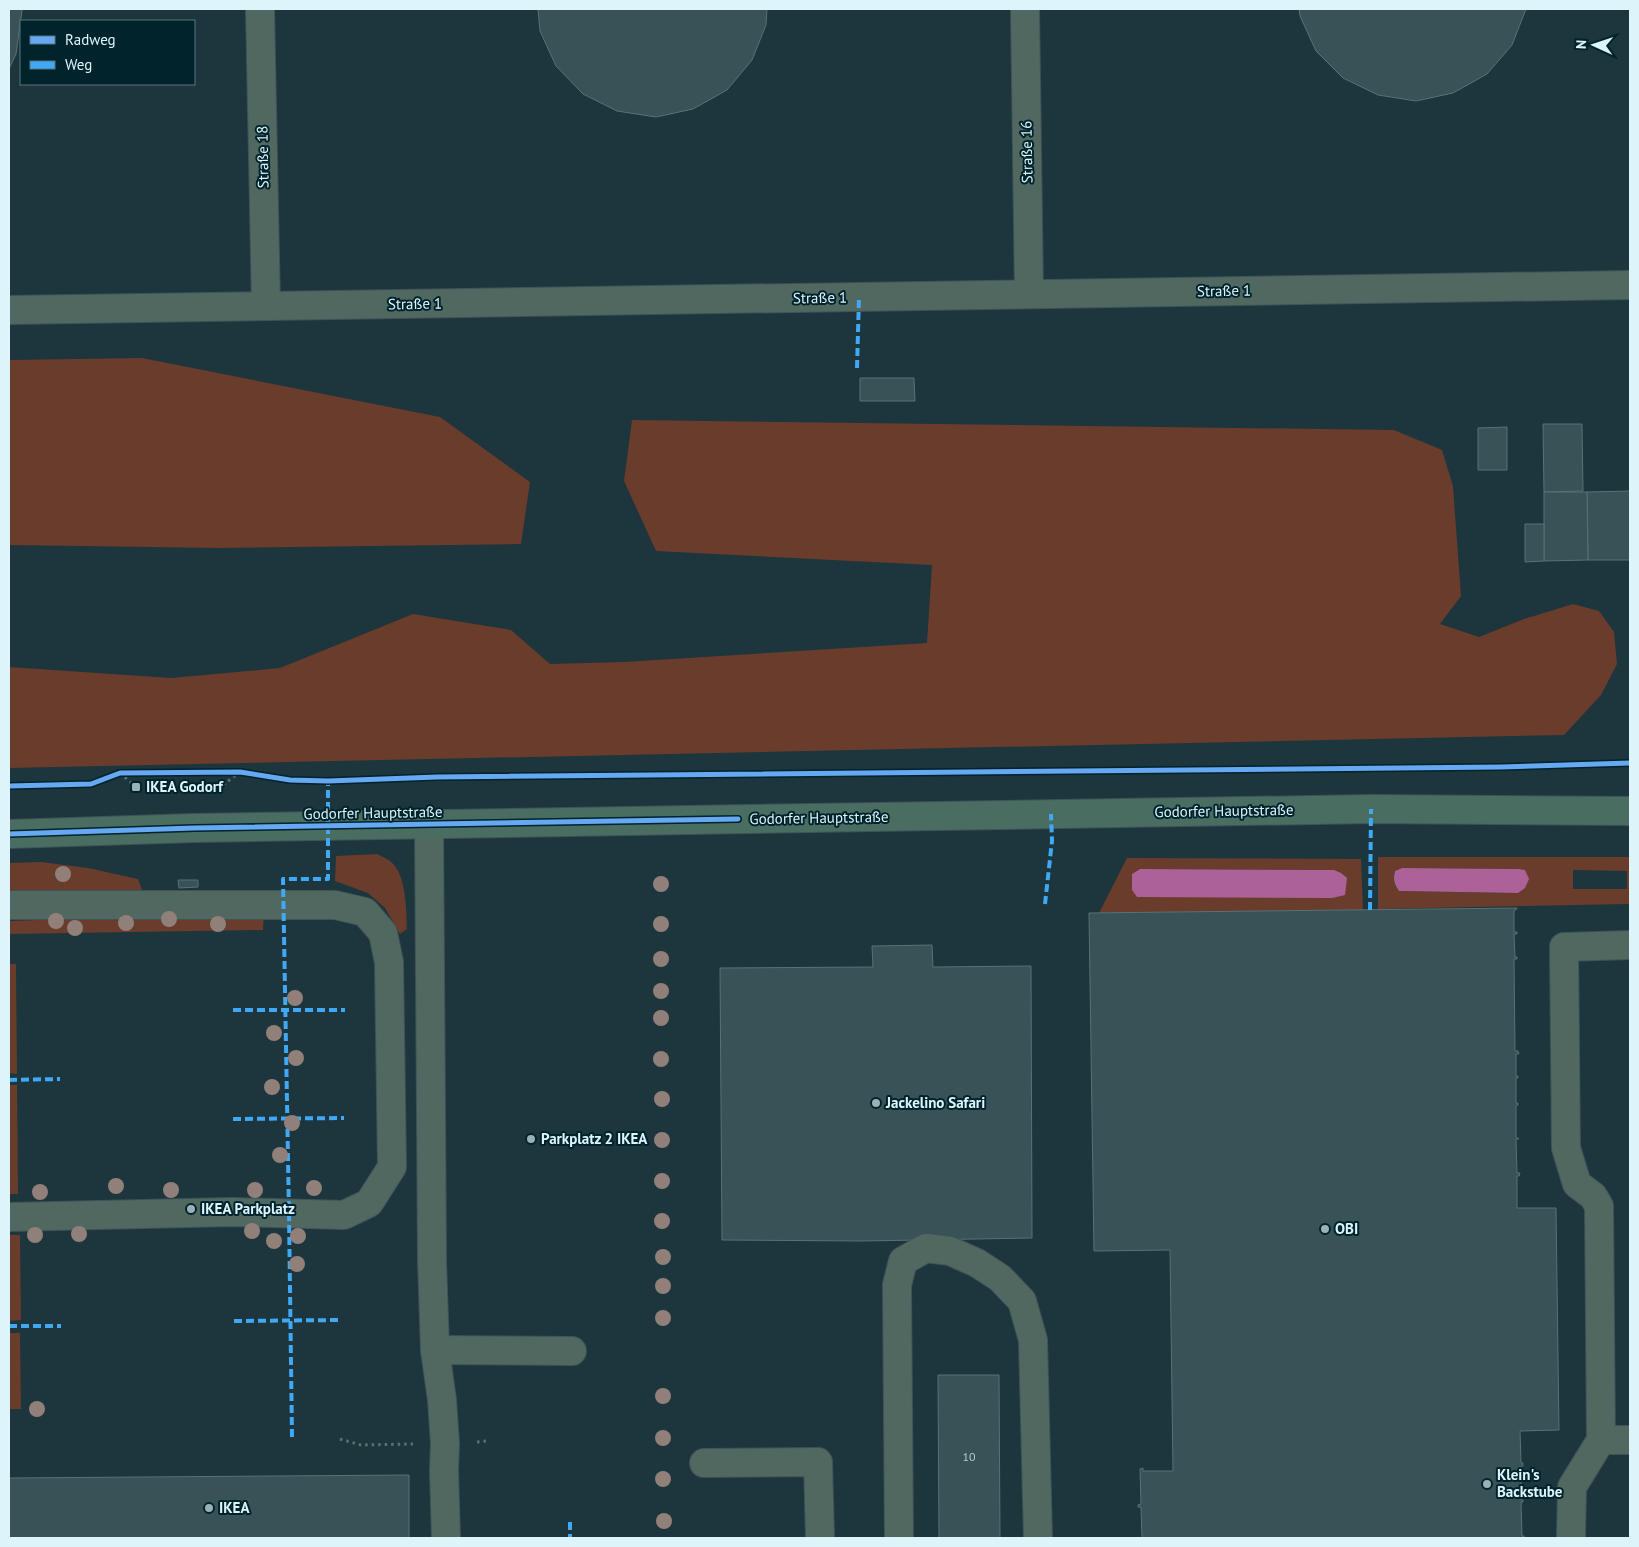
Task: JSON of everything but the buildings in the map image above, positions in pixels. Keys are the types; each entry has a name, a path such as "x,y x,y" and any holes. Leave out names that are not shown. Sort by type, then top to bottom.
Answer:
{"main road":[{"name":"Godorfer Hauptstraße","path":"9,834 194,828 1371,809 1630,811"}],"lane":[{"name":"Straße 18","path":"260,9 266,306"},
{"name":"Straße 16","path":"1025,9 1029,294"},
{"name":"Straße 1","path":"9,310 1630,285"},
{"path":"429,824 432,1250 436,1350 444,1436 446,1538"},
{"path":"9,905 336,905 364,912 383,933 389,962 392,1167 369,1203 344,1215 232,1212 9,1216"},
{"path":"1571,1538 1572,1487 1601,1440 1599,1206 1593,1196 1577,1184 1566,1148 1564,947 1630,945"},
{"path":"899,1538 896,1285 903,1261 926,1248 950,1251 977,1263 1000,1278 1022,1301 1033,1340 1038,1538"},
{"path":"436,1350 572,1351"},
{"path":"1601,1440 1630,1440"},
{"path":"704,1463 818,1462 820,1538"}],"path":[{"path":"223,785 240,772"},
{"path":"120,773 136,787"}],"shaded area":[{"path":"142,358 440,417 530,482 521,544 220,548 9,545 9,360"},
{"path":"632,420 1394,430 1442,450 1453,486 1461,596 1440,624 1479,637 1524,619 1573,604 1599,611 1614,632 1617,664 1601,695 1564,735 9,768 9,667 171,678 280,668 413,614 511,630 550,664 624,662 927,643 932,565 656,551 624,481"},
{"path":"377,854 396,867 403,883 407,929 400,934 385,908 368,893 335,881 336,856"},
{"path":"1378,857 1630,857 1630,904 1378,909","holes":["1402,868 1518,869 1518,893 1399,891 1394,882 1394,874 1395,871","1573,870 1627,871 1627,889 1573,889"]},
{"path":"1127,858 1361,859 1363,910 1099,913","holes":["1140,869 1334,870 1132,874"]},
{"path":"41,862 88,868 138,879 142,890 9,892 9,863"},
{"path":"1402,868 1518,869 1525,870 1529,879 1525,888 1518,893 1399,891 1394,882 1394,874 1395,871"},
{"path":"1140,869 1334,870 1347,878 1345,895 1332,898 1137,897 1132,890 1132,874"},
{"path":"264,912 263,930 9,934 9,921"},
{"path":"9,964 16,964 17,1074 9,1073"},
{"path":"9,1085 17,1085 18,1194 9,1194"},
{"path":"9,1235 20,1235 21,1320 9,1321"},
{"path":"9,1333 20,1333 21,1409 9,1409"}],"marked path":[{"path":"857,368 859,297"},
{"path":"292,1437 283,879 328,879 328,781"},
{"path":"1370,910 1371,809"},
{"path":"1045,904 1052,841 1051,814"},
{"path":"233,1010 345,1010"},
{"path":"9,1080 60,1079"},
{"path":"233,1119 344,1118"},
{"path":"234,1321 342,1320"},
{"path":"9,1326 61,1326"},
{"path":"570,1522 570,1538"}],"cycle path":[{"path":"9,786 91,784 120,773 240,772 290,780 328,781 437,777 1501,767 1630,763"},
{"path":"9,834 194,828 738,819"}],"place":[{"name":"IKEA Godorf","path":"136,787"},
{"name":"Jackelino Safari","path":"876,1103"},
{"name":"Parkplatz 2 IKEA","path":"531,1139"},
{"name":"IKEA Parkplatz","path":"191,1209"},
{"name":"OBI","path":"1325,1229"},
{"name":"Klein's Backstube","path":"1487,1484"},
{"name":"IKEA","path":"209,1508"}]}
